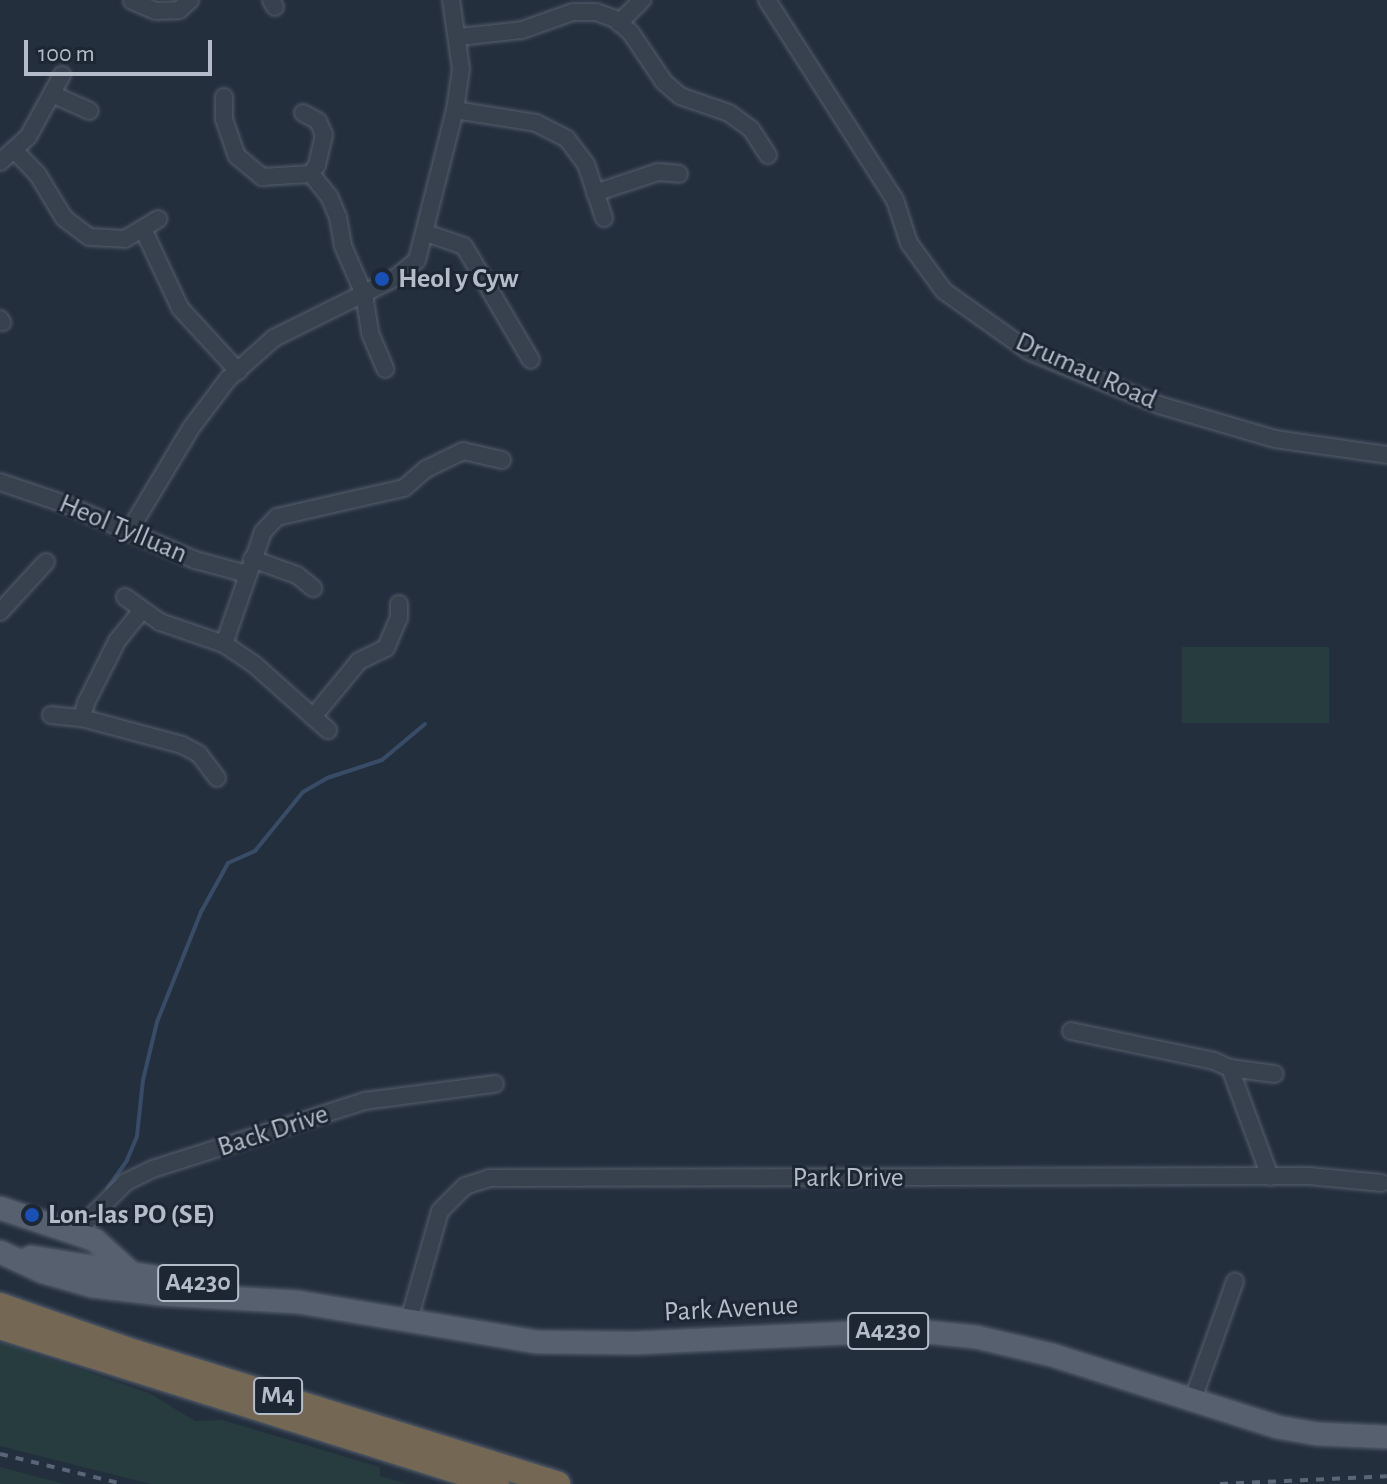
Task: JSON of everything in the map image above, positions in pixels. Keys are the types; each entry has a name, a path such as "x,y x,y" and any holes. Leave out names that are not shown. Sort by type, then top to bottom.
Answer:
{"highway":[{"name":"M4","path":"0,1305 135,1352 558,1484"},
{"name":"M4","path":"0,1327 497,1484"}],"main road":[{"path":"0,1208 74,1234 106,1247 124,1281 105,1281 93,1265 85,1243 74,1234"},
{"name":"A4230","path":"1,1252 93,1265"},
{"name":"A4230","path":"1,1252 73,1282 124,1281"},
{"name":"Park Avenue","path":"124,1281 409,1320 538,1342 574,1344 920,1331 976,1337 1052,1355 1192,1402"},
{"name":"A4230","path":"1192,1402 1277,1427 1318,1434 1387,1437"}],"street":[{"path":"132,1 156,11 179,10 190,0"},
{"path":"128,533 191,428 238,371 274,338 407,271 417,260 455,110 461,69 459,37 451,0"},
{"path":"619,23 642,0"},
{"name":"Drumau Road","path":"767,0 895,200 909,243 944,291 1030,352 1159,405 1275,439 1387,455"},
{"path":"459,37 522,30 573,12 596,12 619,23 631,33 664,82 680,96 729,113 751,129 768,155"},
{"path":"0,162 28,137 54,95 62,75"},
{"path":"54,95 90,111"},
{"path":"224,97 224,119 230,140 252,171 262,177 311,174"},
{"path":"455,110 536,123 567,139 586,164 604,218"},
{"path":"303,113 318,121 324,135 323,150 311,174"},
{"path":"14,150 38,175 75,230 107,240 125,239 144,231 158,219"},
{"path":"595,193 658,172 679,174"},
{"path":"311,174 329,196 338,217 343,246 364,294 370,333 385,369"},
{"path":"144,231 180,308 238,371"},
{"path":"426,233 464,246 531,360"},
{"path":"224,644 263,532 277,517 404,488 426,469 463,451 502,460"},
{"name":"Heol Tylluan","path":"0,482 65,504 195,560 297,575 313,588"},
{"path":"0,612 46,562"},
{"path":"125,597 160,622 224,644 255,665 328,730"},
{"path":"313,717 359,661 386,648 399,618 399,604"},
{"path":"82,718 117,641 141,611"},
{"path":"51,715 82,718 182,745 199,754 217,778"},
{"path":"1071,1031 1214,1061 1230,1068 1275,1074"},
{"path":"1230,1068 1270,1177"},
{"name":"Back Drive","path":"74,1234 126,1182 153,1169 365,1101 495,1084"},
{"name":"Park Drive","path":"409,1320 440,1211 465,1186 489,1178 1309,1176 1382,1183"},
{"path":"1192,1402 1235,1281"}],"green space":[{"path":"1182,647 1329,647 1329,723 1182,723"},
{"path":"0,1342 149,1393 195,1421 222,1420 380,1467 380,1476 407,1484 151,1484 0,1446"},
{"path":"0,1467 64,1484 0,1484"}],"waterway":[{"path":"107,1189 127,1160 137,1136 143,1080 157,1022 201,912 228,863 255,851 303,792 327,778 382,760 425,724"}],"railway":[{"path":"0,1454 123,1484"},
{"path":"1220,1484 1387,1476"}],"place":[{"name":"Heol y Cyw","path":"382,279"},
{"name":"Lon-las PO (SE)","path":"32,1215"}]}
